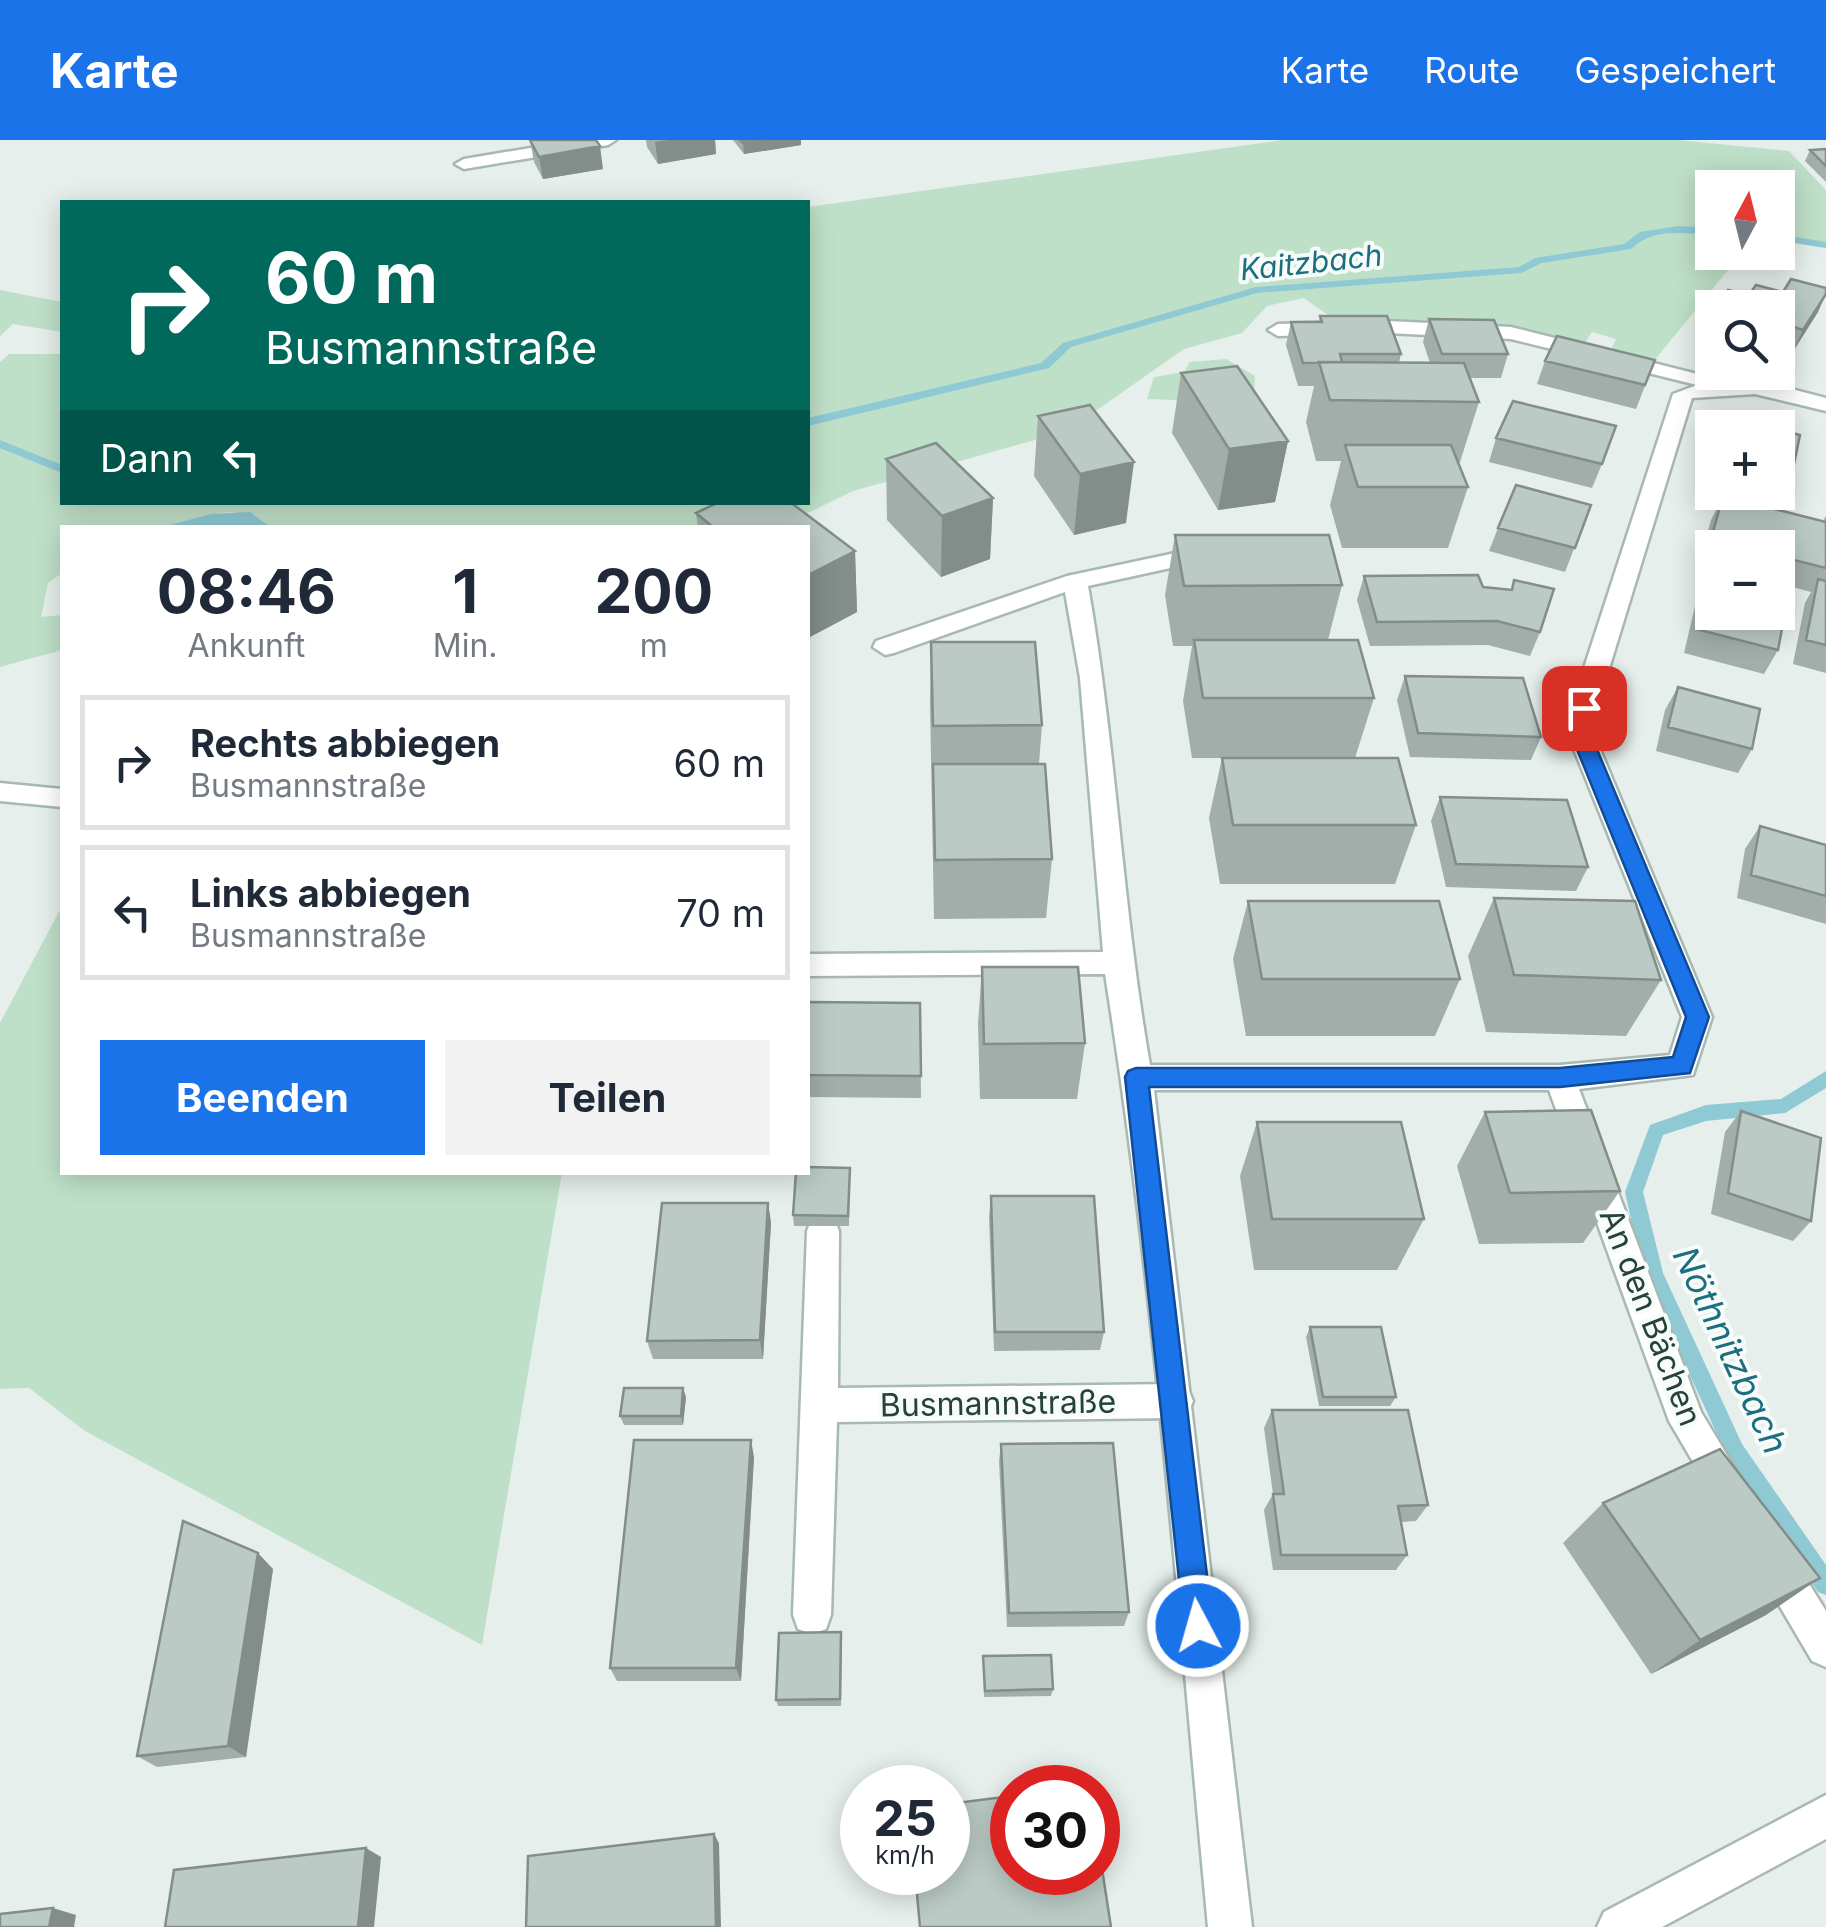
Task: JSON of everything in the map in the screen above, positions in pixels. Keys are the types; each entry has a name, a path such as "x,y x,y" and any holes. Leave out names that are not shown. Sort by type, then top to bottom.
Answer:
{"street":[{"path":"464,164 608,140"},
{"path":"1278,330 1387,327 1511,333 1695,378"},
{"path":"1136,1077 1560,1078 1682,1066 1697,1017 1586,747 1584,708 1683,394 1697,390"},
{"path":"1776,390 1826,405"},
{"path":"885,647 1075,581 1184,556 1240,549"},
{"path":"1075,581 1092,678 1118,963 1136,1077 1175,1401 1230,1927"},
{"path":"0,792 60,798"},
{"path":"810,965 1118,963"},
{"name":"An den Bächen","path":"1560,1078 1688,1421 1826,1647"},
{"path":"812,1616 823,1231"},
{"name":"Busmannstraße","path":"820,1405 1175,1401"},
{"path":"1619,1927 1826,1816"}],"green space":[{"path":"1283,140 1678,140 1789,151 1826,190 1826,248 1795,243 1795,170 1695,170 1695,270 1728,270 1712,290 1695,290 1695,311 1653,362 1610,352 1616,339 1592,332 1583,346 1514,329 1346,328 1304,298 1267,306 1242,333 1184,349 1067,431 853,491 810,512 766,525 265,525 240,513 227,512 174,525 60,525 60,574 48,583 41,617 60,615 60,651 0,667 0,362 9,354 60,354 60,505 810,505 810,207"},
{"path":"0,290 60,302 60,332 13,324 0,336"},
{"path":"1226,359 1255,376 1254,393 1195,407 1175,400 1147,399 1154,377 1184,372 1190,362"},
{"path":"60,910 60,1175 562,1175 482,1645 85,1431 29,1388 0,1389 0,1023"}],"water":[{"path":"250,512 267,525 170,525 211,514"}],"building":[{"path":"530,140 596,140 600,146 539,157"},
{"path":"1826,149 1826,166 1810,150"},
{"path":"1791,279 1826,288 1803,330 1795,327 1795,290 1784,290"},
{"path":"1320,316 1387,316 1401,354 1340,354 1342,362 1303,363 1291,322 1322,322"},
{"path":"1429,319 1494,320 1508,354 1442,354"},
{"path":"1557,336 1655,360 1645,385 1545,361"},
{"path":"1319,362 1464,363 1479,402 1330,400"},
{"path":"1237,366 1288,441 1229,449 1181,373"},
{"path":"1513,401 1616,426 1602,464 1496,438"},
{"path":"1090,405 1134,462 1080,474 1038,416"},
{"path":"1795,434 1800,435 1795,459"},
{"path":"936,443 993,498 942,516 886,459"},
{"path":"1345,445 1451,445 1468,487 1358,487"},
{"path":"1516,485 1591,505 1575,548 1498,528"},
{"path":"713,505 794,505 855,551 810,574 810,525 710,525 696,513"},
{"path":"1719,510 1778,510 1826,522 1826,568 1795,560 1795,530 1714,530"},
{"path":"1175,535 1329,535 1342,585 1184,586"},
{"path":"1478,575 1483,587 1512,590 1514,580 1554,589 1540,632 1497,621 1377,622 1364,576"},
{"path":"1818,579 1826,581 1826,645 1806,640"},
{"path":"1700,630 1782,630 1778,650"},
{"path":"1194,640 1358,640 1374,698 1203,698"},
{"path":"931,642 1035,642 1042,725 933,726"},
{"path":"1405,676 1523,678 1541,737 1418,733"},
{"path":"1678,687 1760,709 1752,749 1668,727"},
{"path":"1222,758 1398,758 1416,825 1233,825"},
{"path":"933,764 1045,764 1052,859 935,860"},
{"path":"1440,797 1567,800 1588,867 1456,864"},
{"path":"1760,826 1826,845 1826,896 1751,875"},
{"path":"1494,898 1635,901 1661,980 1514,975"},
{"path":"1248,901 1439,901 1460,979 1262,979"},
{"path":"982,967 1078,967 1085,1043 984,1044"},
{"path":"810,1002 920,1003 921,1076 810,1075"},
{"path":"1591,1110 1620,1191 1510,1193 1485,1112"},
{"path":"1741,1111 1821,1138 1811,1221 1728,1193"},
{"path":"1257,1122 1401,1122 1424,1219 1272,1219"},
{"path":"810,1167 850,1168 848,1216 793,1215 796,1175 810,1175"},
{"path":"991,1196 1094,1196 1104,1332 995,1332"},
{"path":"662,1203 768,1203 760,1340 647,1341"},
{"path":"1310,1327 1381,1327 1396,1397 1323,1397"},
{"path":"624,1388 683,1388 681,1416 620,1416"},
{"path":"1272,1410 1408,1410 1428,1505 1398,1506 1407,1555 1281,1555 1273,1494 1284,1494"},
{"path":"634,1440 751,1440 736,1668 610,1668"},
{"path":"1113,1443 1129,1612 1009,1613 1001,1444"},
{"path":"1720,1449 1820,1578 1700,1640 1603,1503"},
{"path":"183,1521 258,1553 228,1746 137,1756"},
{"path":"841,1632 840,1699 776,1700 779,1633"},
{"path":"1051,1655 1053,1689 985,1691 983,1656"},
{"path":"990,1799 990,1895 1106,1895 1111,1927 920,1927 917,1895 970,1895 970,1801"},
{"path":"714,1834 716,1927 526,1927 528,1856"},
{"path":"366,1848 358,1927 165,1927 174,1870"},
{"path":"53,1908 49,1927 0,1927 0,1914"}],"waterway":[{"name":"Kaitzbach","path":"810,422 1045,366 1067,345 1256,290 1521,270 1539,260 1627,247 1655,231 1695,230"},
{"name":"Kaitzbach","path":"1795,240 1826,245"},
{"name":"Kaitzbach","path":"0,444 60,468"},
{"name":"Nöthnitzbach","path":"1826,1078 1785,1106 1706,1113 1656,1130 1634,1192 1653,1273 1735,1451 1826,1584"}],"route":[{"path":"1198,1626 1136,1077 1560,1078 1682,1066 1697,1017 1586,747 1584,708"}]}
